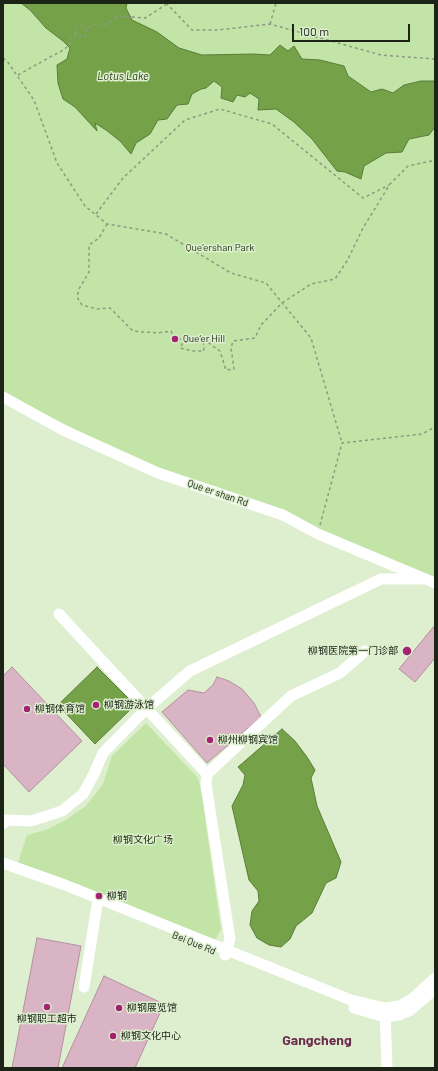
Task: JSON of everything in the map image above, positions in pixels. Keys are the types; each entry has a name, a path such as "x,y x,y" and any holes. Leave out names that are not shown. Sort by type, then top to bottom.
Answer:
{"street":[{"name":"Que er shan Rd","path":"5,402 158,473 282,515 318,534 430,581"},
{"path":"4,820 31,821 62,811 82,794 94,774 103,753 147,708 190,672 381,579 430,581"},
{"path":"59,614 207,774"},
{"path":"225,952 230,939 206,784 207,774 291,696 340,673 365,651"},
{"name":"Bei Que Rd","path":"3,863 65,885 98,902"},
{"name":"Bei Que Rd","path":"3,871 98,902 225,952 350,1007 385,1013"},
{"path":"84,987 98,902"},
{"path":"385,1013 412,999 435,978"},
{"path":"385,1013 399,1015 409,1010 435,989"},
{"path":"385,1013 388,1068"}],"path":[{"path":"86,29 95,24 102,27 119,16 145,18 167,3 192,30 218,30 270,24 381,55 435,59"},
{"path":"270,24 276,3"},
{"path":"17,76 70,45 70,38 76,34 75,32 78,26 84,26 86,29"},
{"path":"76,34 78,37 84,37 87,32 86,29"},
{"path":"3,58 7,61 34,100 57,163 86,206 107,224 166,234 231,273 266,283 311,338 342,443 318,534"},
{"path":"96,215 123,178 184,120 220,109 272,124 364,198 390,184"},
{"path":"107,224 99,238 89,245 89,272 79,289 78,297 82,305 97,308 110,308 133,331 158,333 171,331 174,339 185,339 180,348 193,351 204,351 203,339 220,351 226,370 234,369 231,348 233,341 255,338 261,325 282,302 311,284 334,279 347,261 363,228 390,184 408,166 431,161 435,162"},
{"path":"342,443 422,434 435,427"}],"green space":[{"name":"Que‘ershan Park","path":"3,3 435,3 435,579 159,471 16,400 3,392"},
{"name":"柳钢文化广场","path":"146,723 198,778 202,796 221,930 214,941 78,884 18,863 27,835 46,830 64,821 86,806 103,784 112,756"}],"water":[{"name":"Lotus Lake","path":"21,3 127,3 126,8 132,20 157,32 179,48 202,55 270,55 280,45 288,51 294,46 302,59 320,60 344,66 348,76 371,92 382,89 393,93 404,85 421,81 435,81 435,127 429,135 409,139 402,152 386,153 364,166 361,179 345,172 337,171 312,139 294,122 276,109 258,110 259,99 250,93 245,97 237,95 233,102 221,98 222,87 214,81 206,88 192,94 188,104 177,105 167,119 158,120 150,134 136,143 131,154 120,141 95,123 97,131 75,107 63,99 58,83 57,65 67,59 70,48 46,28 30,10"},
{"name":"柳钢游泳馆","path":"97,667 135,705 95,744 58,705"},
{"path":"282,729 295,741 315,770 311,778 317,806 341,862 336,878 326,883 312,913 296,926 290,939 281,947 269,945 257,938 250,925 252,911 259,901 258,891 249,880 232,806 243,785 245,775 238,767"}],"building":[{"path":"435,625 435,658 415,682 399,669"},
{"name":"柳钢体育馆","path":"12,667 82,741 29,792 3,764 3,676"},
{"name":"柳州柳钢宾馆","path":"217,677 229,681 242,689 254,703 261,717 207,763 162,712 188,690 204,693 213,685"},
{"name":"柳钢职工超市","path":"37,938 81,946 58,1068 12,1068"},
{"name":"柳钢文化中心","path":"104,976 164,1004 135,1068 62,1068"}],"place":[{"name":"Que‘er Hill","path":"175,339"},
{"name":"柳钢医院第一门诊部","path":"407,651"},
{"name":"柳钢游泳馆","path":"96,705"},
{"name":"柳钢体育馆","path":"27,709"},
{"name":"柳州柳钢宾馆","path":"210,740"},
{"name":"柳钢","path":"99,896"},
{"name":"柳钢职工超市","path":"47,1007"},
{"name":"柳钢展览馆","path":"119,1008"},
{"name":"柳钢文化中心","path":"113,1036"}],"district":[{"name":"Gangcheng","path":"317,1040"}]}
